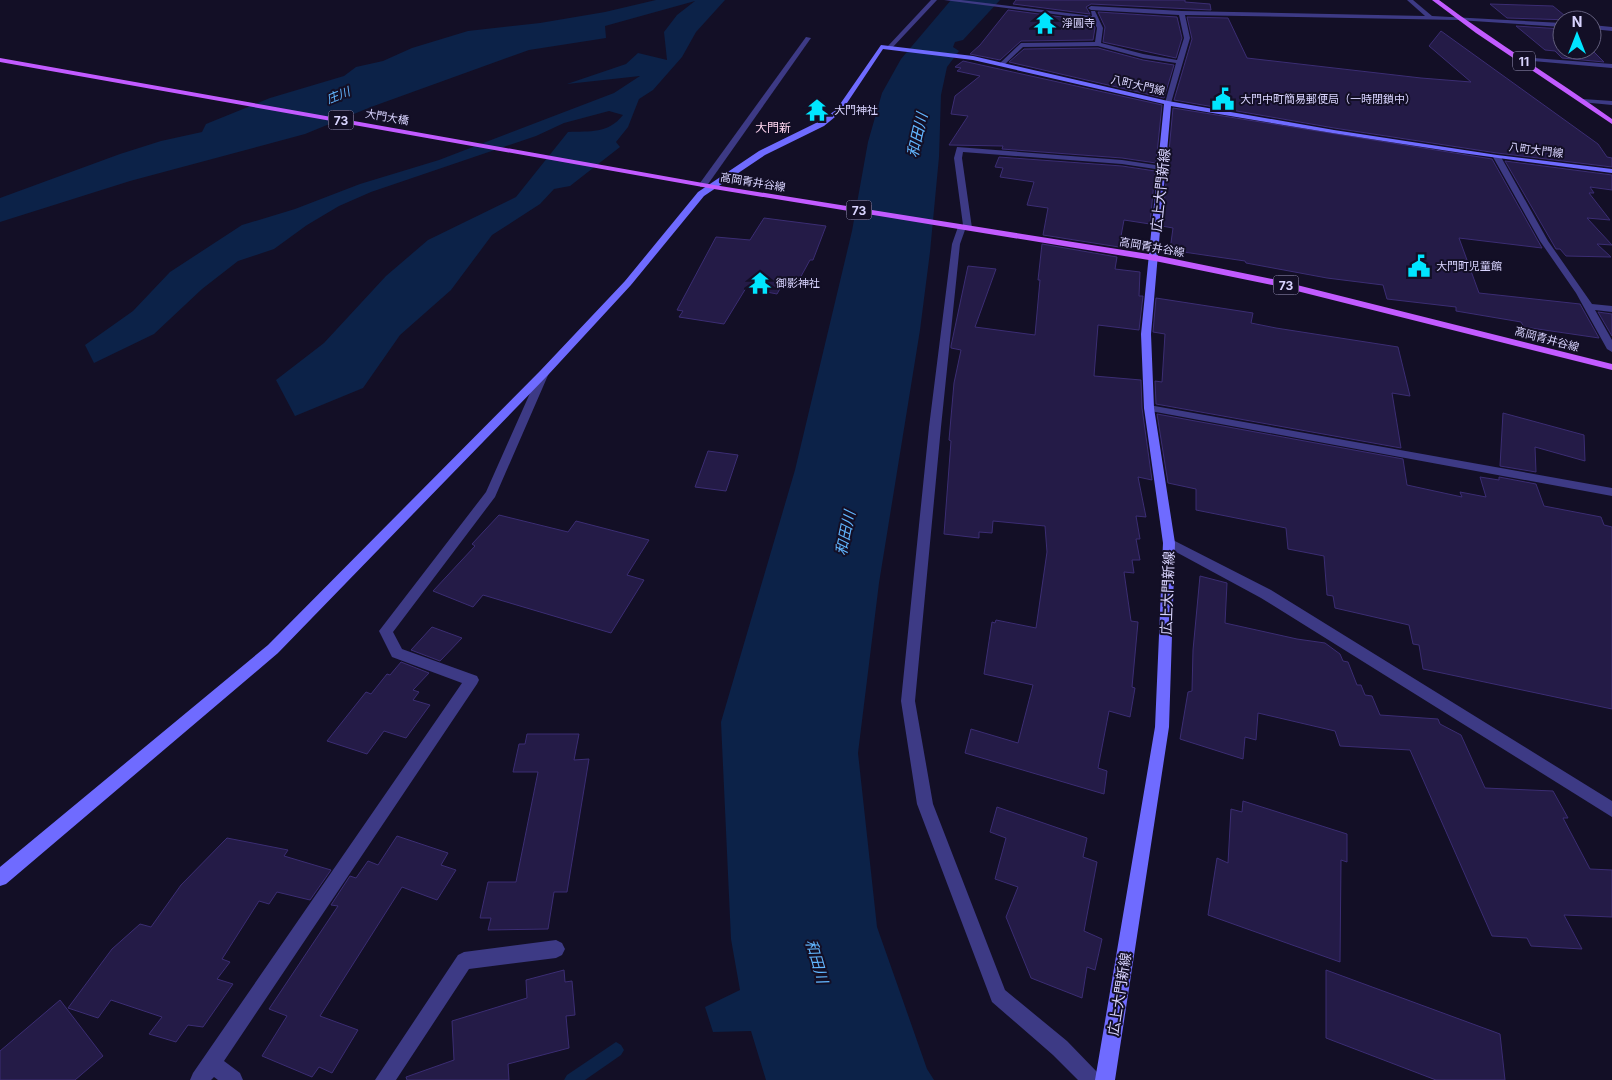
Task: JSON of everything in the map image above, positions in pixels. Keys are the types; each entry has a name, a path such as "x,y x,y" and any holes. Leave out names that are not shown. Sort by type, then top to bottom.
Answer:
{"main road":[{"name":"11","path":"1435,0 1458,18 1522,59 1612,122"},
{"path":"0,878 272,649 544,374 628,283 701,194 762,153 821,124 839,111 881,47 890,47"},
{"name":"八町大門線","path":"890,47 972,58 1168,103 1497,157 1612,171"},
{"name":"大門大橋","path":"0,60 682,181"},
{"name":"広上大門新線","path":"1105,1080 1162,727 1169,543 1149,408 1146,334 1168,103"},
{"name":"高岡青井谷線","path":"682,181 1154,258 1277,282 1612,367"}],"street":[{"path":"890,47 934,0"},
{"path":"947,0 1097,18"},
{"path":"1091,0 1091,8 1100,28 1098,44"},
{"path":"1410,0 1432,18"},
{"path":"1091,8 1182,13 1458,18 1552,24"},
{"path":"1168,103 1187,38 1182,13"},
{"path":"702,184 808,38"},
{"path":"1001,65 1021,45 1098,44 1143,56 1179,62"},
{"path":"1522,59 1612,66"},
{"path":"1583,101 1612,103"},
{"path":"1092,1080 1060,1048 998,996 925,804 908,701 934,427 956,244 961,227 958,158 960,150 1122,162 1162,168"},
{"path":"1497,157 1544,241 1589,307 1612,349"},
{"path":"1589,307 1612,309"},
{"path":"200,1080 472,680 397,653 386,631 491,494 544,374"},
{"path":"1149,408 1612,492"},
{"path":"1169,543 1266,594 1612,810"},
{"path":"384,1080 464,961 556,949"},
{"path":"212,1063 233,1080"}],"water":[{"name":"庄川","path":"656,0 725,0 696,32 682,57 653,90 639,99 628,127 616,142 620,147 570,186 554,189 540,204 492,235 451,290 400,335 363,388 295,416 276,380 324,343 386,276 428,240 516,197 568,132 605,128 611,126 623,115 609,111 564,123 536,136 371,192 339,206 307,225 274,249 238,261 202,289 154,334 94,363 85,345 133,311 170,272 242,225 295,209 360,184 439,160 614,93 640,76 567,84 626,64 638,53 667,60 664,32 677,15 695,1 605,26 606,38 529,50 371,107 305,134 130,181 0,222 0,198 120,154 161,141 202,132 206,124 270,98 344,76 356,67 383,61 412,48 468,31 540,23 605,12"},
{"name":"和田川","path":"951,0 1000,0 963,40 955,42 953,47 959,51 947,67 941,95 939,157 930,252 920,330 879,583 858,753 877,927 927,1069 934,1080 766,1080 751,1031 713,1032 705,1007 740,990 731,939 721,722 795,470 852,231 868,142 882,93 901,59"}],"building":[{"path":"1016,0 1185,0 1185,2 1210,4 1211,10 1091,4 1086,7 1090,14 1013,4"},
{"path":"1490,4 1553,6 1558,10 1552,10 1552,19 1507,18"},
{"path":"1008,10 1092,21 1095,28 1093,40 1021,41 1000,60 970,54 980,45"},
{"path":"1098,12 1177,17 1182,38 1176,58 1103,42 1105,27"},
{"path":"1187,17 1228,18 1247,58 1471,82 1429,46 1441,31 1598,144 1607,157 1612,158 1612,167 1497,153 1334,128 1174,100 1192,39"},
{"path":"1516,26 1552,28 1552,51 1545,50"},
{"path":"1098,48 1143,60 1174,65 1164,98 1009,62 1024,49"},
{"path":"1583,60 1602,60 1604,62"},
{"path":"963,61 1162,105 1156,163 1122,158 1002,149 1003,146 949,145 968,116 951,114 955,96 980,76 957,71 961,68 955,67"},
{"path":"1173,108 1492,159 1542,248 1459,238 1479,293 1580,304 1599,338 1524,327 1521,322 1456,311 1456,307 1387,299 1383,285 1327,278 1246,263 1245,261 1170,250 1173,228 1162,226"},
{"path":"999,157 1122,166 1155,171 1150,224 1124,220 1119,247 1043,235 1048,208 1027,205 1034,182 1000,177 1003,168 995,167"},
{"path":"1505,161 1612,175 1612,190 1590,187 1594,193 1589,193 1610,220 1587,218 1612,245 1597,244 1611,257 1566,256 1560,249 1556,249"},
{"path":"764,218 826,226 813,260 810,260 794,289 781,287 777,294 746,288 724,324 679,317 683,311 677,310 716,237 750,240"},
{"path":"1042,244 1117,257 1115,269 1140,272 1139,296 1143,296 1139,330 1098,325 1094,376 1141,380 1142,408 1152,480 1138,477 1146,517 1136,516 1140,539 1136,539 1140,560 1132,560 1134,573 1124,572 1131,621 1138,622 1132,687 1135,688 1130,717 1109,711 1098,768 1107,771 1104,794 965,753 971,729 1018,743 1033,685 984,674 992,622 995,623 996,620 1036,628 1047,552 1045,526 993,521 992,533 979,532 979,538 944,534 954,383 961,350 951,348 951,346 968,266 996,269 975,327 1035,335"},
{"path":"1156,298 1253,313 1251,323 1398,347 1410,396 1392,393 1401,448 1156,404 1155,381 1162,382 1165,334 1153,332"},
{"path":"1598,312 1612,314 1612,336"},
{"path":"1503,413 1584,435 1585,461 1535,447 1536,472 1500,466"},
{"path":"1157,414 1403,459 1407,485 1462,497 1460,492 1486,497 1480,477 1499,480 1499,477 1536,484 1544,506 1601,517 1604,525 1612,527 1612,709 1423,669 1419,645 1413,644 1409,625 1335,608 1333,596 1327,595 1324,556 1288,549 1286,528 1196,510 1196,489 1168,483"},
{"path":"708,451 738,455 726,491 695,487"},
{"path":"499,515 568,532 576,521 649,540 627,575 644,580 611,633 483,595 473,607 433,591 475,546 472,544"},
{"path":"1200,576 1227,583 1225,623 1297,639 1325,643 1340,654 1343,661 1348,662 1357,685 1361,685 1365,695 1372,696 1380,715 1438,719 1440,724 1461,735 1485,788 1553,791 1568,818 1563,818 1590,869 1612,870 1612,917 1564,915 1582,949 1531,946 1527,938 1492,936 1410,750 1340,746 1335,731 1258,713 1256,740 1245,737 1243,759 1180,739 1188,692 1192,691 1193,650"},
{"path":"432,627 462,638 440,661 411,650"},
{"path":"401,662 429,673 413,690 419,692 413,700 430,705 406,738 384,731 367,754 327,741 366,692 371,694 387,674 390,675"},
{"path":"527,734 579,734 574,760 589,759 567,892 554,892 548,929 488,930 491,918 480,918 488,882 516,882 538,772 513,772 519,744 525,744"},
{"path":"1243,801 1347,834 1347,862 1341,860 1340,962 1208,915 1217,858 1228,863 1231,809 1242,812"},
{"path":"997,807 1087,838 1083,857 1097,862 1084,931 1102,939 1095,970 1087,967 1082,998 1031,978 1006,917 1018,887 995,879 1006,838 990,832"},
{"path":"397,836 448,853 441,865 456,870 437,900 402,887 320,1016 358,1030 332,1073 319,1067 312,1077 262,1056 287,1016 269,1009 338,906 331,905 350,876 356,878 368,861 378,865"},
{"path":"227,838 288,850 284,856 331,870 310,900 277,892 269,904 259,901 222,959 230,962 217,979 233,984 203,1027 188,1025 176,1042 149,1034 162,1017 111,1000 98,1018 68,1008 112,949 140,924 151,927 181,885"},
{"path":"564,970 565,982 572,981 575,1015 566,1016 569,1048 508,1064 509,1080 407,1080 406,1077 454,1060 452,1021 527,998 526,980"},
{"path":"1326,970 1500,1034 1505,1080 1436,1080 1326,1038"},
{"path":"60,1000 103,1056 75,1080 0,1080 0,1051"}],"waterway":[{"path":"572,1080 616,1050"}],"place":[{"name":"淨圓寺","path":"1045,23"},
{"name":"大門中町簡易郵便局（一時閉鎖中）","path":"1223,99"},
{"name":"大門神社","path":"817,110"},
{"name":"大門町児童館","path":"1419,266"},
{"name":"御影神社","path":"760,283"}],"district":[{"name":"大門新","path":"773,127"}]}
